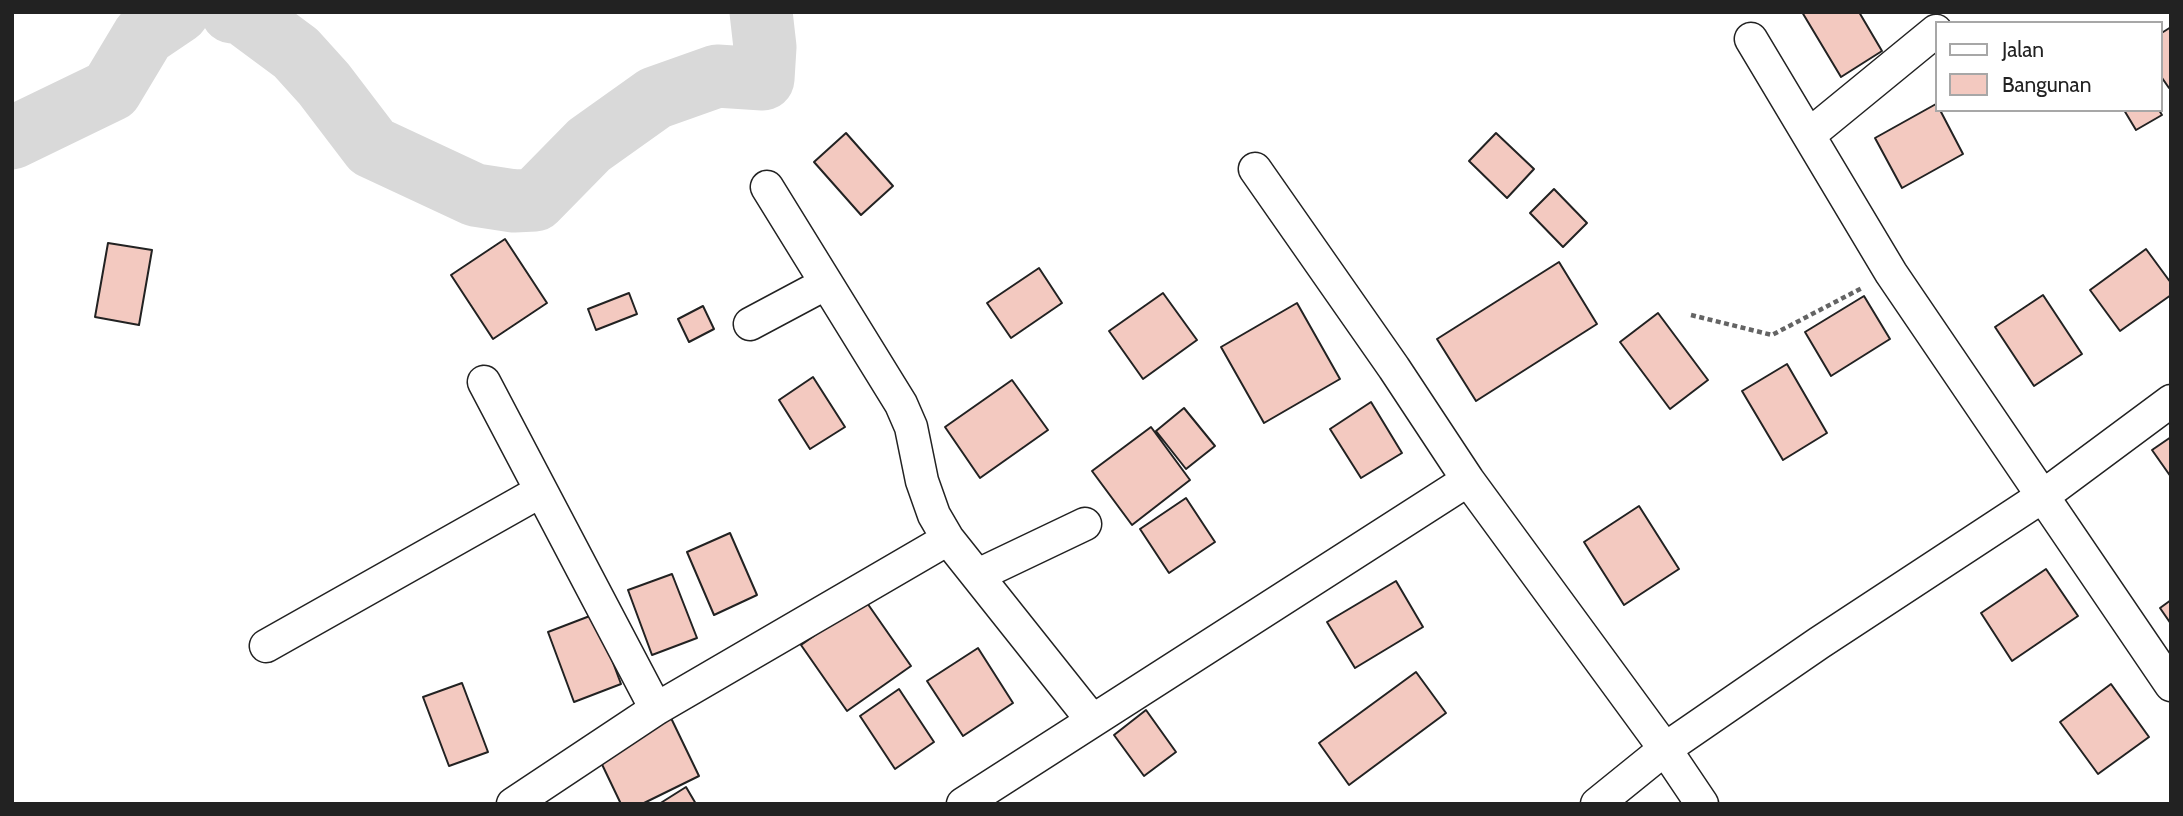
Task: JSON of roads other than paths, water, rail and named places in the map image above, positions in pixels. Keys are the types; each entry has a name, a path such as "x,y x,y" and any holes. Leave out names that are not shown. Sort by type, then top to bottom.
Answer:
{"street":[{"path":"1809,135 1934,33"},
{"path":"1751,39 1891,273 2171,685"},
{"path":"1255,169 1394,368 1468,480 1665,749 1702,804"},
{"path":"767,187 901,404 911,427 922,481 934,515 948,539 1091,720"},
{"path":"750,324 825,284"},
{"path":"484,382 656,709"},
{"path":"1597,804 1665,749 1819,643 2043,496 2171,401"},
{"path":"963,804 1468,480"},
{"path":"265,646 541,491"},
{"path":"978,575 1085,524"},
{"path":"513,804 656,709 948,539"}],"waterway":[{"path":"12,138 111,90 144,35 178,12"},
{"path":"232,12 242,13 296,53 324,84 372,147 475,195 514,201 535,200 589,145 655,98 717,76 763,79 765,47 761,12"}]}
